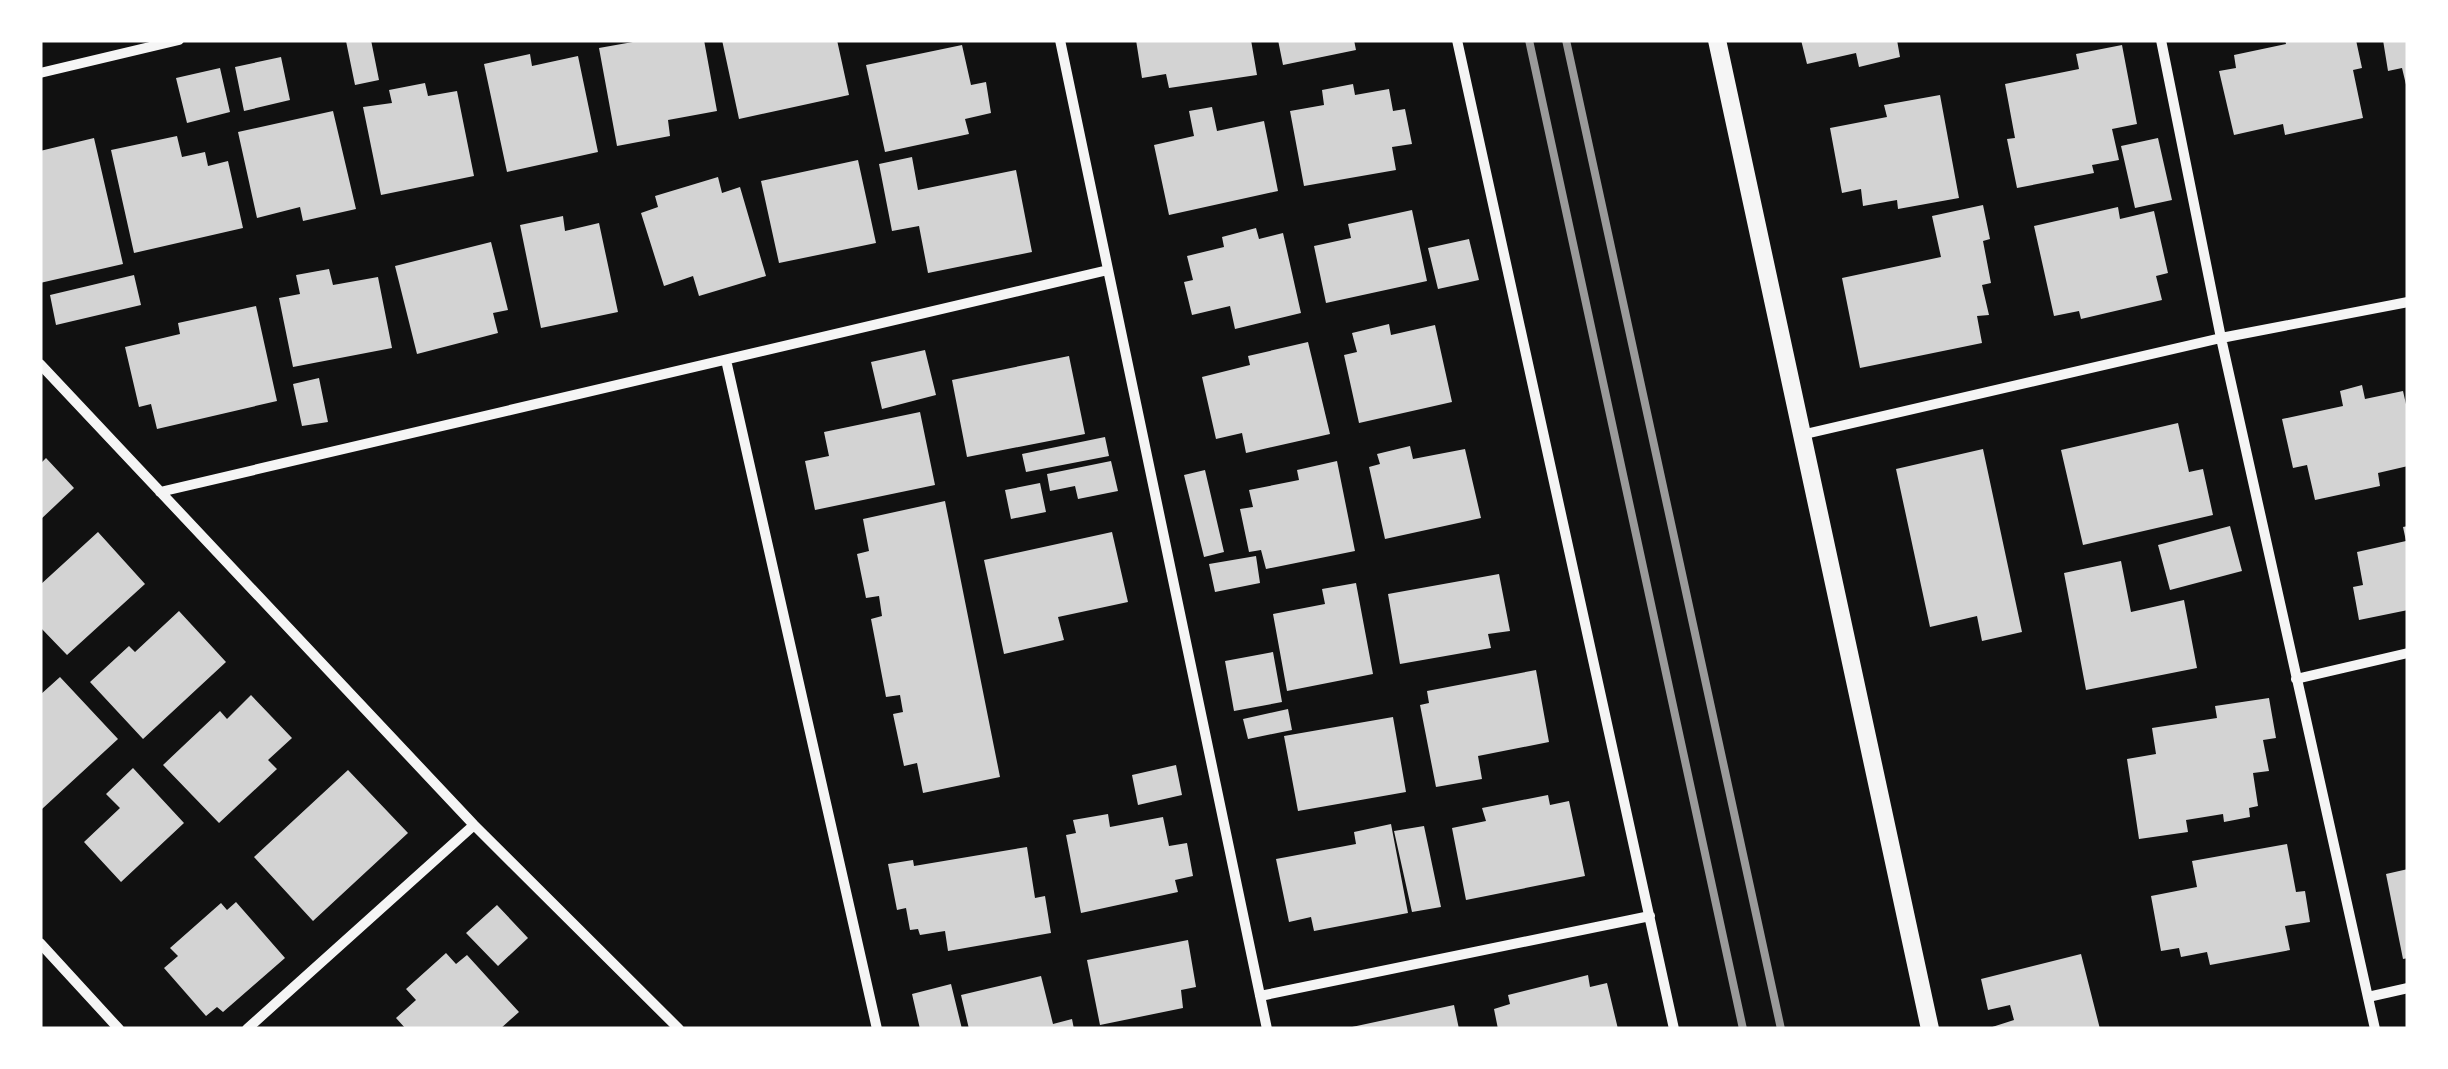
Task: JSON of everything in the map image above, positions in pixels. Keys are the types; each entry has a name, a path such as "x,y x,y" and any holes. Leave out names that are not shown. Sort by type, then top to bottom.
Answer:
{"street":[{"path":"40,72 147,44 179,40"},
{"path":"1060,40 1268,1029"},
{"path":"1457,40 1674,1029"},
{"path":"1717,40 1930,1029"},
{"path":"2161,40 2221,338 2375,1029"},
{"path":"160,492 1108,270"},
{"path":"1800,435 2221,338 2408,302"},
{"path":"726,360 877,1029"},
{"path":"40,364 474,825 680,1029"},
{"path":"2296,680 2408,653"},
{"path":"247,1029 474,825"},
{"path":"1260,996 1650,916"},
{"path":"40,942 119,1029"},
{"path":"2368,997 2408,988"}],"building":[{"path":"371,40 379,80 355,85 346,41"},
{"path":"644,40 704,40 717,111 668,120 670,136 617,146 599,48"},
{"path":"722,40 837,40 849,95 739,119"},
{"path":"1136,40 1251,40 1257,75 1169,88 1166,74 1142,78"},
{"path":"1278,40 1354,40 1356,50 1283,65"},
{"path":"1801,40 1897,40 1900,57 1859,67 1856,53 1807,64"},
{"path":"2285,40 2356,40 2362,68 2353,70 2363,118 2285,135 2283,124 2234,135 2219,71 2236,68 2234,55 2286,44"},
{"path":"2383,40 2408,40 2408,93 2402,68 2388,71"},
{"path":"962,45 971,85 986,82 991,113 965,119 969,134 885,152 866,65"},
{"path":"2122,45 2137,124 2112,129 2119,160 2092,165 2094,173 2017,188 2007,139 2015,138 2005,84 2079,69 2076,54"},
{"path":"530,54 532,66 578,56 598,152 507,172 484,64"},
{"path":"281,57 290,100 244,111 235,67"},
{"path":"220,68 230,112 187,123 176,78"},
{"path":"425,83 428,96 457,91 474,176 381,195 363,107 392,103 389,90"},
{"path":"1353,84 1355,95 1389,89 1393,111 1405,109 1412,144 1392,147 1396,170 1304,186 1290,111 1324,105 1322,90"},
{"path":"1940,95 1959,198 1898,209 1897,200 1863,206 1861,189 1842,193 1830,128 1887,117 1884,105"},
{"path":"1212,107 1217,131 1264,121 1278,191 1169,215 1154,145 1194,136 1189,111"},
{"path":"333,111 356,209 303,221 300,207 257,218 238,132"},
{"path":"177,136 182,157 205,152 208,166 228,161 243,228 134,253 111,150"},
{"path":"94,138 123,264 40,283 40,151"},
{"path":"2158,138 2172,200 2135,208 2121,146"},
{"path":"912,157 918,190 1016,170 1032,252 928,273 919,226 892,231 879,164"},
{"path":"858,160 876,243 779,263 761,181"},
{"path":"718,177 722,193 740,187 766,276 699,296 693,276 664,286 641,213 658,207 655,196"},
{"path":"1983,205 1990,239 1983,241 1991,283 1982,285 1989,315 1977,316 1982,343 1860,368 1842,278 1941,257 1932,216"},
{"path":"2118,207 2120,219 2154,211 2168,273 2156,276 2162,300 2081,319 2079,311 2054,316 2034,226"},
{"path":"1412,210 1427,281 1326,303 1314,246 1351,238 1348,224"},
{"path":"563,216 565,231 599,223 618,312 541,328 520,225"},
{"path":"1256,228 1259,239 1283,233 1301,313 1235,329 1230,306 1192,315 1184,282 1193,280 1187,256 1224,247 1222,237"},
{"path":"1469,239 1479,280 1438,289 1428,248"},
{"path":"491,242 508,310 493,313 498,333 417,354 395,266"},
{"path":"329,269 333,285 378,277 392,348 293,367 279,298 300,294 296,275"},
{"path":"134,275 141,305 56,325 50,295"},
{"path":"256,306 277,401 157,429 151,404 139,407 125,347 180,334 178,323"},
{"path":"1389,324 1391,335 1435,325 1452,402 1359,423 1344,355 1357,352 1352,333"},
{"path":"1308,342 1330,434 1246,453 1242,433 1216,439 1202,377 1250,365 1248,356"},
{"path":"925,350 936,395 882,409 871,362"},
{"path":"1069,356 1085,434 967,457 952,380"},
{"path":"319,378 328,422 302,426 293,384"},
{"path":"2362,385 2365,399 2403,391 2408,413 2408,466 2378,473 2380,486 2315,500 2307,465 2293,468 2282,419 2343,406 2340,391"},
{"path":"920,412 935,485 815,510 805,461 829,456 824,432"},
{"path":"2178,423 2189,472 2203,469 2213,515 2083,545 2061,450"},
{"path":"1105,437 1109,456 1026,472 1022,454"},
{"path":"1410,446 1413,459 1465,449 1481,518 1385,539 1369,467 1380,464 1377,454"},
{"path":"1983,449 2022,632 1982,641 1977,616 1930,627 1896,469"},
{"path":"46,458 74,488 40,520 40,464"},
{"path":"1111,461 1118,491 1078,499 1075,486 1050,491 1047,474"},
{"path":"1337,461 1355,551 1266,569 1261,550 1249,552 1240,509 1253,507 1249,490 1299,480 1297,470"},
{"path":"1205,470 1224,552 1204,557 1184,475"},
{"path":"1040,483 1046,512 1011,519 1005,490"},
{"path":"945,501 1000,777 923,793 917,763 904,766 893,714 903,712 900,695 886,697 871,619 882,616 879,596 866,598 857,554 869,551 863,519"},
{"path":"2230,526 2242,571 2170,590 2158,545"},
{"path":"2408,526 2408,610 2359,620 2353,587 2363,585 2357,552 2406,541 2403,527"},
{"path":"98,532 145,584 67,655 40,627 40,585"},
{"path":"1112,532 1128,602 1058,617 1064,640 1004,654 984,560"},
{"path":"1256,556 1260,583 1215,592 1209,564"},
{"path":"2121,561 2131,612 2184,600 2197,668 2086,690 2064,573"},
{"path":"1499,574 1510,631 1488,634 1491,648 1400,664 1388,594"},
{"path":"1356,583 1373,674 1287,691 1273,614 1325,604 1322,589"},
{"path":"179,611 226,662 143,739 90,682 129,646 135,652"},
{"path":"1273,652 1282,702 1234,711 1225,661"},
{"path":"1536,670 1549,742 1478,756 1482,779 1436,787 1420,705 1429,703 1427,691"},
{"path":"60,677 118,739 42,809 40,695"},
{"path":"251,695 292,738 268,760 277,769 219,823 163,765 220,711 227,719"},
{"path":"2269,698 2276,738 2263,740 2269,771 2253,773 2258,806 2249,808 2250,817 2224,822 2223,814 2186,820 2188,832 2139,839 2127,759 2156,754 2152,728 2217,718 2215,706"},
{"path":"1288,709 1292,730 1248,739 1243,719"},
{"path":"1393,717 1406,792 1298,811 1284,736"},
{"path":"1176,765 1182,795 1138,805 1132,775"},
{"path":"133,768 184,823 121,882 84,842 120,808 106,794"},
{"path":"348,770 408,833 313,921 254,857"},
{"path":"1548,795 1550,805 1569,801 1585,876 1466,900 1452,828 1486,821 1482,808"},
{"path":"1108,814 1110,827 1163,817 1169,846 1187,843 1193,876 1175,880 1178,892 1081,913 1066,835 1076,833 1073,820"},
{"path":"1391,824 1408,913 1314,931 1311,917 1289,922 1276,859 1356,844 1354,832"},
{"path":"1424,826 1441,907 1412,912 1394,831"},
{"path":"2287,844 2296,892 2305,891 2310,922 2285,926 2290,950 2210,965 2207,952 2181,957 2179,948 2161,951 2151,896 2197,887 2192,861"},
{"path":"1027,847 1035,898 1045,896 1051,933 948,951 945,931 920,935 918,929 910,930 906,908 897,910 888,864 913,860 914,866"},
{"path":"2408,869 2408,958 2403,959 2386,874"},
{"path":"236,902 285,958 223,1012 217,1007 206,1016 164,968 178,956 170,948 221,903 227,910"},
{"path":"497,905 528,938 498,966 466,933"},
{"path":"1188,940 1196,987 1181,990 1183,1008 1100,1025 1087,960"},
{"path":"446,953 456,964 467,955 519,1012 500,1029 406,1029 396,1018 416,1000 406,989"},
{"path":"2081,954 2100,1029 1986,1029 2014,1020 2010,1005 1988,1010 1981,979"},
{"path":"1588,975 1590,987 1607,983 1618,1029 1498,1029 1494,1009 1510,1004 1508,995"},
{"path":"1041,976 1053,1024 1072,1019 1074,1029 969,1029 961,995"},
{"path":"951,984 962,1029 920,1029 912,994"},
{"path":"1454,1005 1459,1029 1352,1029 1352,1027"}],"railway":[{"path":"1529,40 1743,1029"},
{"path":"1566,40 1781,1029"}]}
